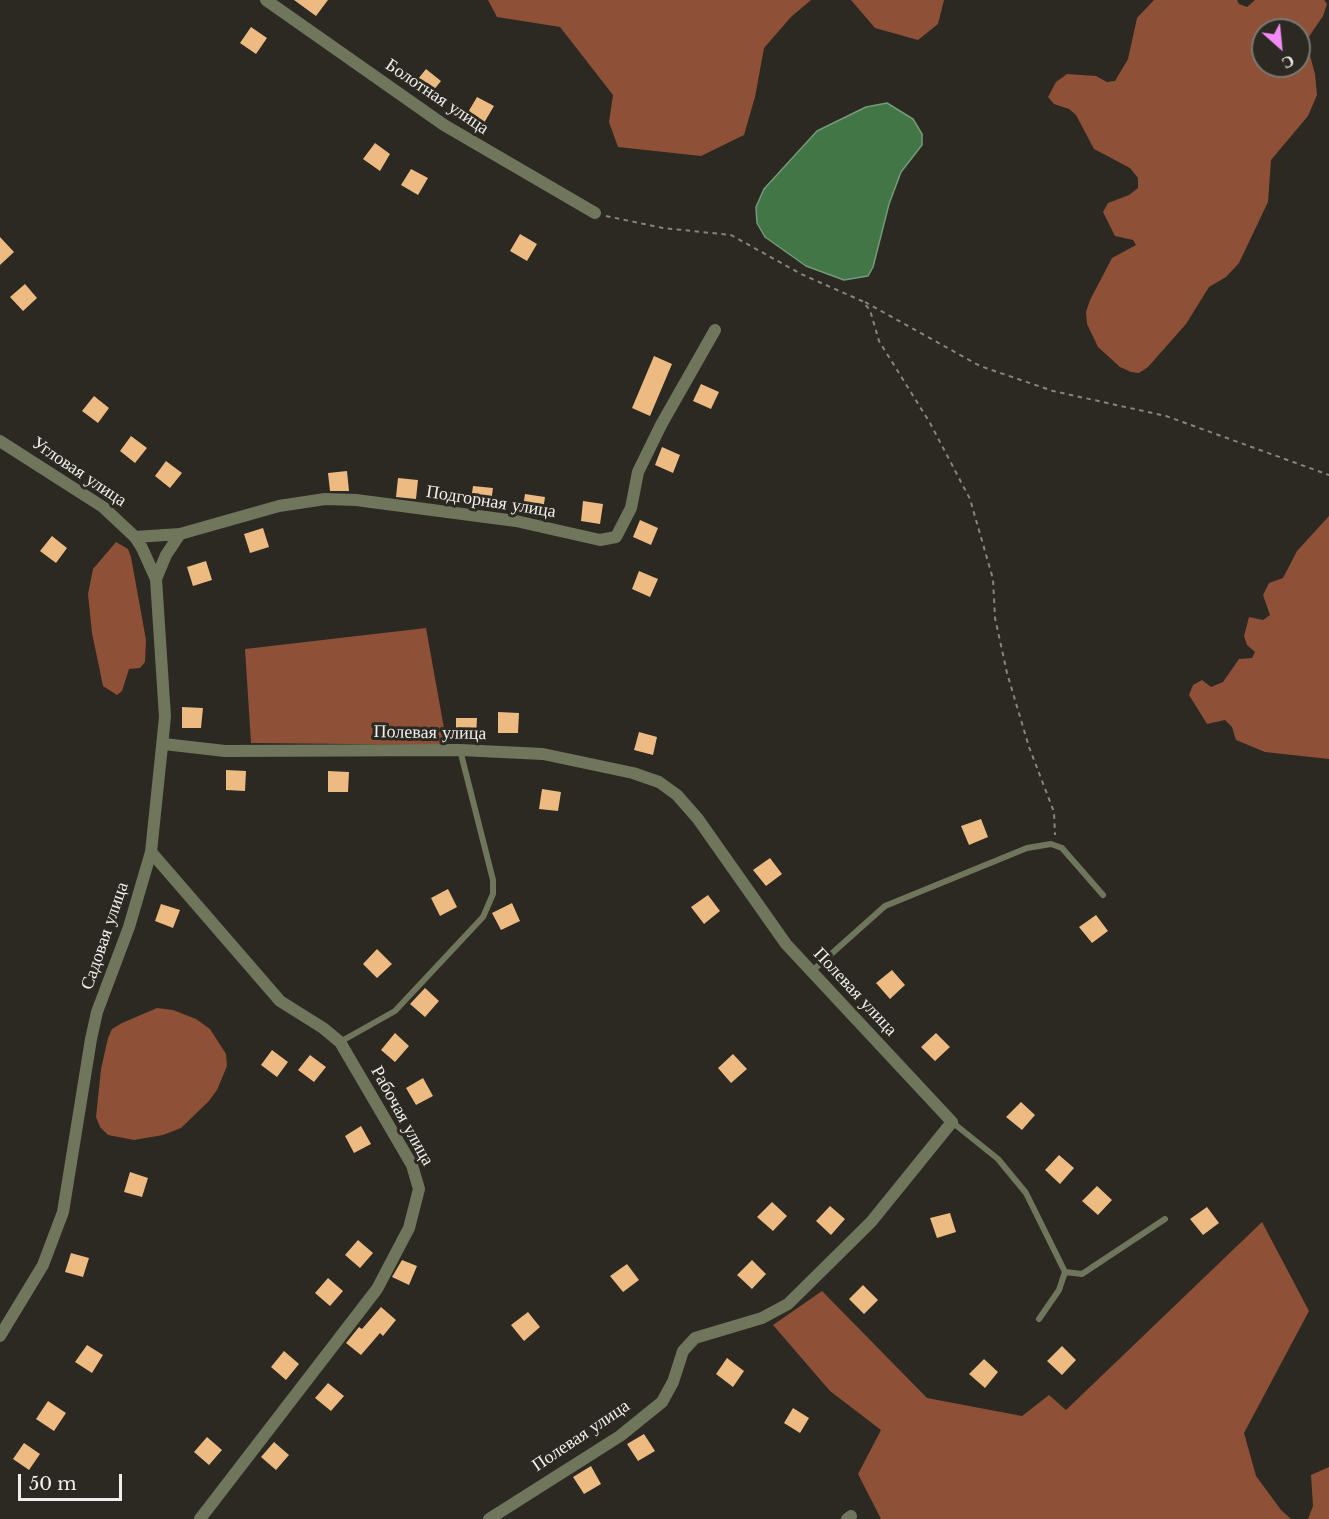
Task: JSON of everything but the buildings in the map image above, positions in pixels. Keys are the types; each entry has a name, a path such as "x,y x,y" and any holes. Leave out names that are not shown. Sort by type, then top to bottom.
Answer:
{"street":[{"name":"Болотная улица","path":"266,0 444,125 595,213"},
{"name":"Подгорная улица","path":"135,537 180,534 279,506 325,499 356,500 516,520 600,540 616,537 631,508 638,472 661,425 715,330"},
{"name":"Угловая улица","path":"0,441 103,507 135,537"},
{"path":"156,579 166,555 180,534"},
{"name":"Садовая улица","path":"0,1336 43,1264 63,1212 91,1039 98,1012 129,927 151,852 165,717 156,579 148,557 135,537"},
{"name":"Полевая улица","path":"164,744 195,750 225,751 460,750 543,754 633,773 659,782 677,795 698,819 773,927 811,972 952,1122 870,1222 788,1304 762,1318 695,1338 682,1351 673,1382 662,1402 620,1436 489,1519"},
{"name":"Рабочая улица","path":"151,852 280,1001 323,1028 340,1042 412,1165 419,1189 409,1228 377,1289 200,1519"}],"lane":[{"path":"340,1042 395,1011 483,917 493,894 493,880 460,750"},
{"path":"811,972 885,906 1027,848 1051,844 1062,848 1103,895"},
{"path":"952,1122 998,1159 1026,1193 1065,1272 1059,1290 1039,1319"},
{"path":"1065,1272 1082,1274 1165,1219"}],"path":[{"path":"595,213 663,228 731,235 801,274 862,301 989,370 1053,391 1166,416 1329,475"},
{"path":"862,301 870,310 879,341 930,423 970,499 993,579 995,618 1007,673 1021,723 1056,822 1051,844"}],"shaded area":[{"path":"488,0 811,0 791,17 764,48 755,97 744,135 701,156 618,147 609,122 613,95 560,27 497,17"},
{"path":"851,0 944,0 938,24 918,40 875,28"},
{"path":"1154,0 1237,0 1239,4 1247,7 1255,0 1324,0 1327,4 1323,16 1311,34 1311,18 1251,18 1251,78 1311,78 1311,59 1317,95 1308,116 1271,160 1268,202 1239,263 1226,277 1209,287 1186,324 1148,367 1139,373 1120,367 1098,347 1087,324 1086,312 1112,258 1136,245 1133,240 1115,236 1103,212 1108,203 1129,195 1138,188 1138,178 1130,168 1094,149 1076,115 1069,109 1054,104 1048,97 1056,82 1067,74 1096,76 1107,82 1115,81 1128,59 1137,18"},
{"path":"887,103 913,119 922,134 922,145 901,172 889,204 873,267 868,276 844,280 806,266 765,237 757,223 756,207 764,189 817,131 866,107"},
{"path":"1329,516 1329,759 1265,752 1236,740 1232,727 1225,720 1207,724 1189,695 1193,685 1202,680 1211,687 1223,682 1239,659 1252,658 1255,652 1247,645 1244,636 1249,617 1263,620 1270,615 1263,595 1269,583 1283,578 1297,551"},
{"path":"116,542 128,549 131,557 146,640 145,662 140,668 129,669 122,691 117,695 103,686 92,633 88,594 93,569"},
{"path":"426,628 447,745 251,743 245,649"},
{"path":"157,1008 173,1010 196,1019 210,1029 226,1054 227,1066 217,1090 181,1128 163,1135 134,1140 108,1135 100,1127 96,1117 101,1069 108,1038 112,1029"},
{"path":"1262,1222 1309,1311 1244,1433 1256,1476 1281,1510 1291,1519 881,1519 858,1474 881,1430 830,1391 773,1325 822,1291 927,1398 1022,1416 1049,1395 1066,1410"},
{"path":"1329,1467 1329,1519 1308,1519 1313,1506 1311,1475"}]}
